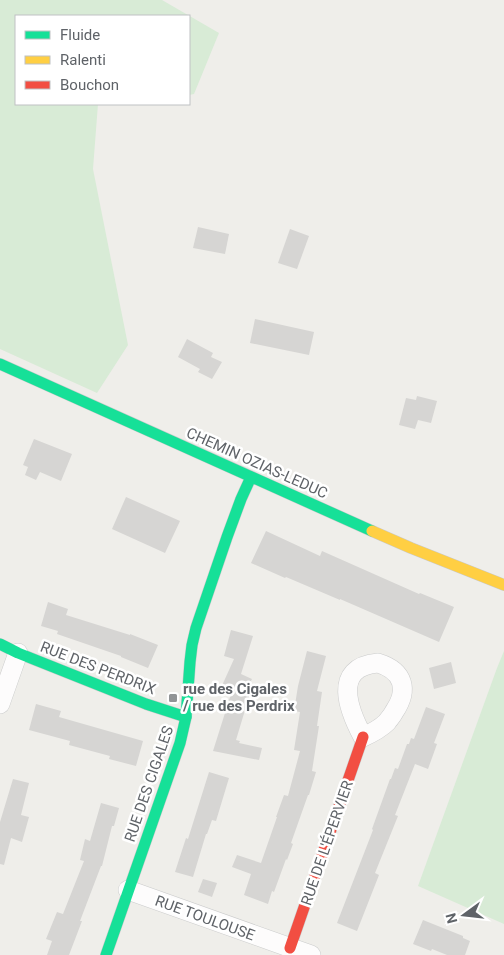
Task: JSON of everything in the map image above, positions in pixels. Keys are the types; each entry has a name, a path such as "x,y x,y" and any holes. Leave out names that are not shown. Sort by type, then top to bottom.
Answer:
{"street":[{"name":"CHEMIN OZIAS-LEDUC","path":"0,364 412,548 504,585"},
{"name":"RUE DES CIGALES","path":"106,955 180,743 186,717 190,662 196,628 240,499 251,477"},
{"name":"RUE DES PERDRIX","path":"0,644 146,704 186,717"},
{"path":"0,704 18,653"},
{"name":"RUE DE L'ÉPERVIER","path":"290,948 363,738"},
{"name":"RUE TOULOUSE","path":"128,890 311,955"}],"green space":[{"path":"0,0 162,0 188,15 15,15 15,105 98,105 93,169 128,345 97,393 0,349"},
{"path":"190,16 219,33 194,94 190,95"},
{"path":"504,651 504,924 418,886"}],"building":[{"path":"198,227 229,234 225,254 193,248"},
{"path":"290,229 309,236 297,269 278,263"},
{"path":"255,319 314,332 309,355 250,343"},
{"path":"187,339 213,353 211,357 222,362 212,379 198,372 200,369 178,357"},
{"path":"417,396 437,401 431,423 418,420 415,429 399,425 406,398 416,400"},
{"path":"34,439 72,454 61,481 40,472 36,480 25,475 28,467 23,465"},
{"path":"126,497 180,521 165,553 112,529"},
{"path":"266,531 320,556 322,551 419,594 454,607 439,642 251,563"},
{"path":"48,602 68,609 66,615 130,634 158,645 148,668 121,656 57,634 58,631 41,626"},
{"path":"231,630 253,636 241,674 252,679 249,685 252,687 236,740 240,741 239,743 262,748 259,760 213,751 231,694 220,690 234,659 224,656"},
{"path":"307,651 326,656 317,691 322,692 312,771 316,772 291,843 293,844 268,904 244,895 251,874 232,867 237,855 261,863 284,795 288,796 300,751 294,750 300,712 294,711"},
{"path":"451,662 456,683 434,689 429,668"},
{"path":"36,704 61,711 59,717 143,741 136,766 109,759 110,756 69,745 70,741 29,730"},
{"path":"426,707 445,714 434,743 437,744 428,769 415,764 395,815 398,816 375,873 379,875 357,931 337,923 373,830 390,779 395,768 398,769 407,744 409,744 411,738 414,739"},
{"path":"209,772 229,778 216,821 212,820 206,834 193,877 175,872 186,838 188,839"},
{"path":"13,779 29,783 21,815 29,817 22,842 11,838 4,865 0,864 0,822"},
{"path":"101,803 119,808 114,826 112,826 102,866 80,921 82,921 69,955 47,955 52,941 46,939 57,912 63,914 84,861 80,860 85,839 90,841"},
{"path":"203,879 217,883 212,897 198,892"},
{"path":"423,920 463,936 463,938 470,941 465,955 447,955 413,944"}],"traffic: fast":[{"path":"0,364 372,531"},
{"path":"106,955 180,743 186,717 190,662 196,628 227,537 251,477"},
{"path":"0,644 146,704 186,717"}],"traffic: slow":[{"path":"372,531 504,585"}],"traffic: jam":[{"path":"290,948 363,737"}],"place":[{"name":"rue des Cigales / rue des Perdrix","path":"173,698"}]}
